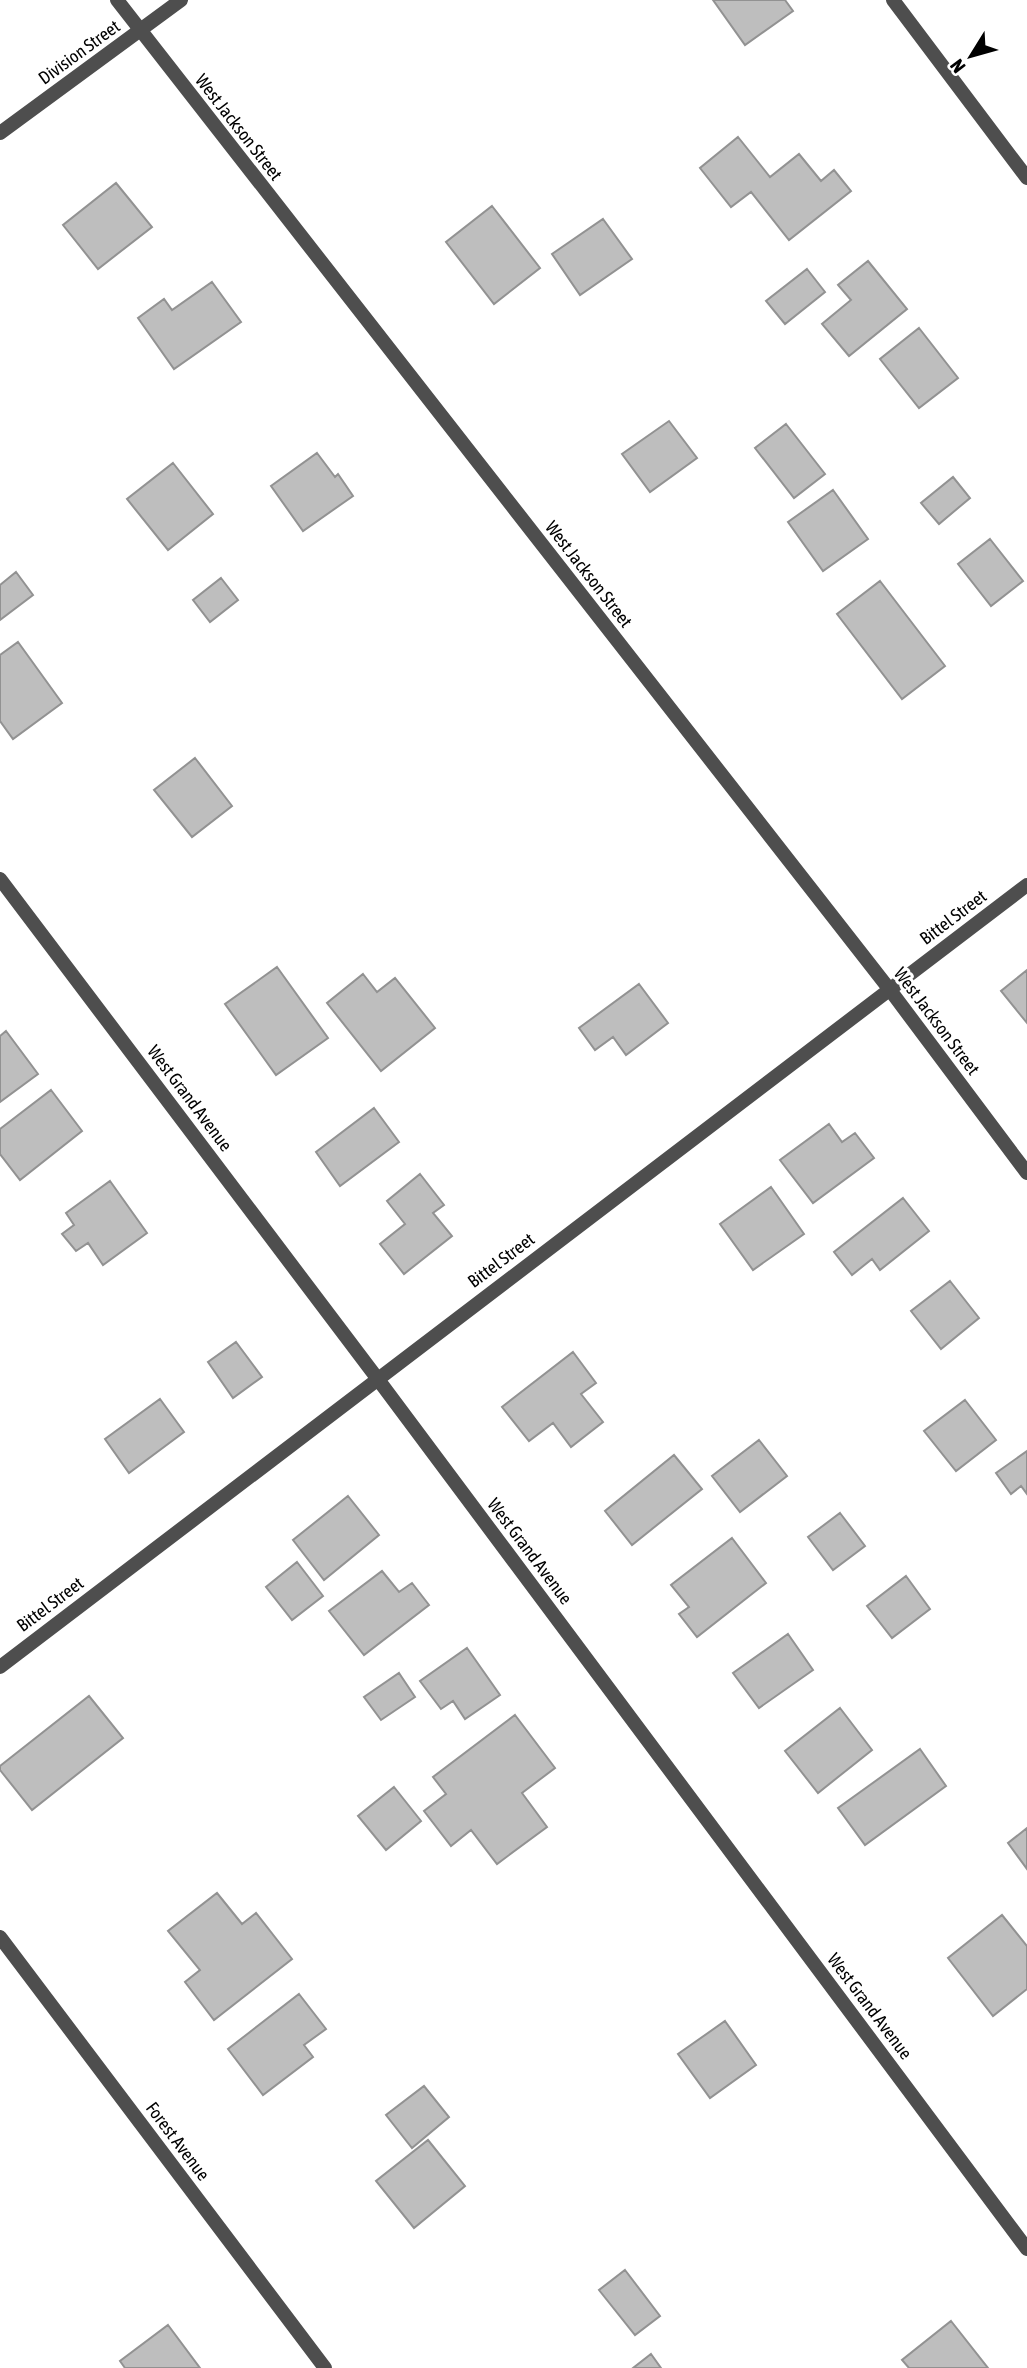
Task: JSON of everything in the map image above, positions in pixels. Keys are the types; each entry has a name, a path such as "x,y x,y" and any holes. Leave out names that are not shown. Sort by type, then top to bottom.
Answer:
{"street":[{"name":"West Jackson Street","path":"117,0 890,990 1027,1173"},
{"name":"Division Street","path":"0,133 181,0"},
{"path":"893,0 1027,178"},
{"name":"West Grand Avenue","path":"0,879 377,1378 1027,2249"},
{"name":"Bittel Street","path":"0,1667 1027,885"},
{"name":"Forest Avenue","path":"0,1937 324,2368"}],"building":[{"path":"713,0 785,0 793,11 745,45"},
{"path":"738,137 770,177 799,154 821,181 834,170 851,191 789,240 751,192 731,207 700,168"},
{"path":"116,183 152,227 98,269 63,225"},
{"path":"492,206 540,268 494,304 446,242"},
{"path":"603,219 632,259 580,295 552,254"},
{"path":"868,261 907,309 849,356 822,324 851,300 838,285"},
{"path":"807,269 825,292 785,324 766,301"},
{"path":"212,282 241,322 174,369 138,318 164,299 172,310"},
{"path":"919,328 958,378 919,408 880,359"},
{"path":"669,421 697,458 650,492 622,454"},
{"path":"786,424 825,474 794,498 755,448"},
{"path":"317,453 335,477 338,474 353,496 303,531 271,486"},
{"path":"173,463 213,514 168,550 127,499"},
{"path":"953,477 970,498 939,524 921,503"},
{"path":"833,490 868,539 823,571 788,522"},
{"path":"990,539 1023,581 991,606 958,564"},
{"path":"16,572 33,595 0,620 0,585"},
{"path":"221,578 238,600 210,622 193,600"},
{"path":"880,581 945,666 902,699 837,614"},
{"path":"18,642 62,703 13,739 0,721 0,655"},
{"path":"195,758 232,806 192,837 154,790"},
{"path":"277,967 328,1038 276,1075 225,1004"},
{"path":"1027,970 1027,1023 1001,991"},
{"path":"363,974 377,992 395,978 435,1028 381,1071 327,1003"},
{"path":"639,984 668,1023 626,1055 613,1037 595,1050 579,1028"},
{"path":"6,1031 38,1074 0,1102 0,1036"},
{"path":"51,1090 82,1131 20,1180 0,1154 0,1129"},
{"path":"374,1108 399,1142 340,1186 316,1152"},
{"path":"829,1124 842,1142 855,1133 874,1158 813,1203 780,1160"},
{"path":"420,1174 444,1205 433,1213 452,1236 404,1274 380,1244 405,1224 387,1201"},
{"path":"110,1181 147,1233 103,1265 88,1243 76,1251 62,1234 74,1225 66,1213"},
{"path":"771,1187 804,1234 753,1270 720,1224"},
{"path":"903,1198 929,1231 880,1270 872,1259 852,1275 834,1252"},
{"path":"950,1281 979,1318 941,1349 911,1311"},
{"path":"236,1342 262,1377 233,1398 208,1362"},
{"path":"573,1352 596,1383 581,1394 603,1422 571,1447 553,1423 529,1441 502,1407"},
{"path":"160,1399 184,1432 129,1473 105,1439"},
{"path":"965,1400 996,1440 956,1471 924,1431"},
{"path":"759,1440 787,1476 740,1512 712,1476"},
{"path":"1027,1451 1027,1494 1021,1486 1011,1494 996,1473"},
{"path":"674,1455 702,1489 632,1545 605,1511"},
{"path":"348,1496 379,1535 324,1580 293,1540"},
{"path":"840,1513 865,1546 833,1570 808,1537"},
{"path":"732,1538 766,1583 697,1637 679,1614 689,1607 671,1585"},
{"path":"297,1562 323,1596 292,1620 266,1587"},
{"path":"382,1571 399,1592 412,1583 429,1605 364,1655 329,1611"},
{"path":"906,1576 930,1609 892,1638 867,1606"},
{"path":"788,1634 813,1670 759,1708 733,1673"},
{"path":"467,1648 500,1695 465,1719 453,1701 441,1709 420,1681"},
{"path":"399,1673 415,1697 381,1720 364,1697"},
{"path":"89,1696 123,1738 32,1810 0,1770 0,1766"},
{"path":"840,1708 872,1750 818,1793 785,1751"},
{"path":"515,1715 555,1768 522,1793 547,1827 497,1864 471,1830 451,1846 424,1811 446,1794 433,1777"},
{"path":"920,1749 946,1786 865,1845 838,1808"},
{"path":"394,1787 421,1821 386,1850 358,1816"},
{"path":"1027,1828 1027,1869 1008,1843"},
{"path":"217,1893 242,1924 256,1913 292,1959 214,2020 185,1982 200,1970 168,1931"},
{"path":"1002,1915 1027,1946 1027,1989 993,2016 948,1958"},
{"path":"299,1994 326,2029 304,2045 313,2057 263,2095 228,2049"},
{"path":"725,2021 756,2065 710,2098 678,2054"},
{"path":"424,2086 449,2117 412,2148 386,2115"},
{"path":"428,2140 465,2186 414,2228 376,2181"},
{"path":"625,2270 660,2316 635,2335 599,2290"},
{"path":"951,2321 988,2368 909,2368 902,2360"},
{"path":"168,2325 200,2368 125,2368 120,2361"},
{"path":"651,2354 661,2368 633,2368"}]}
